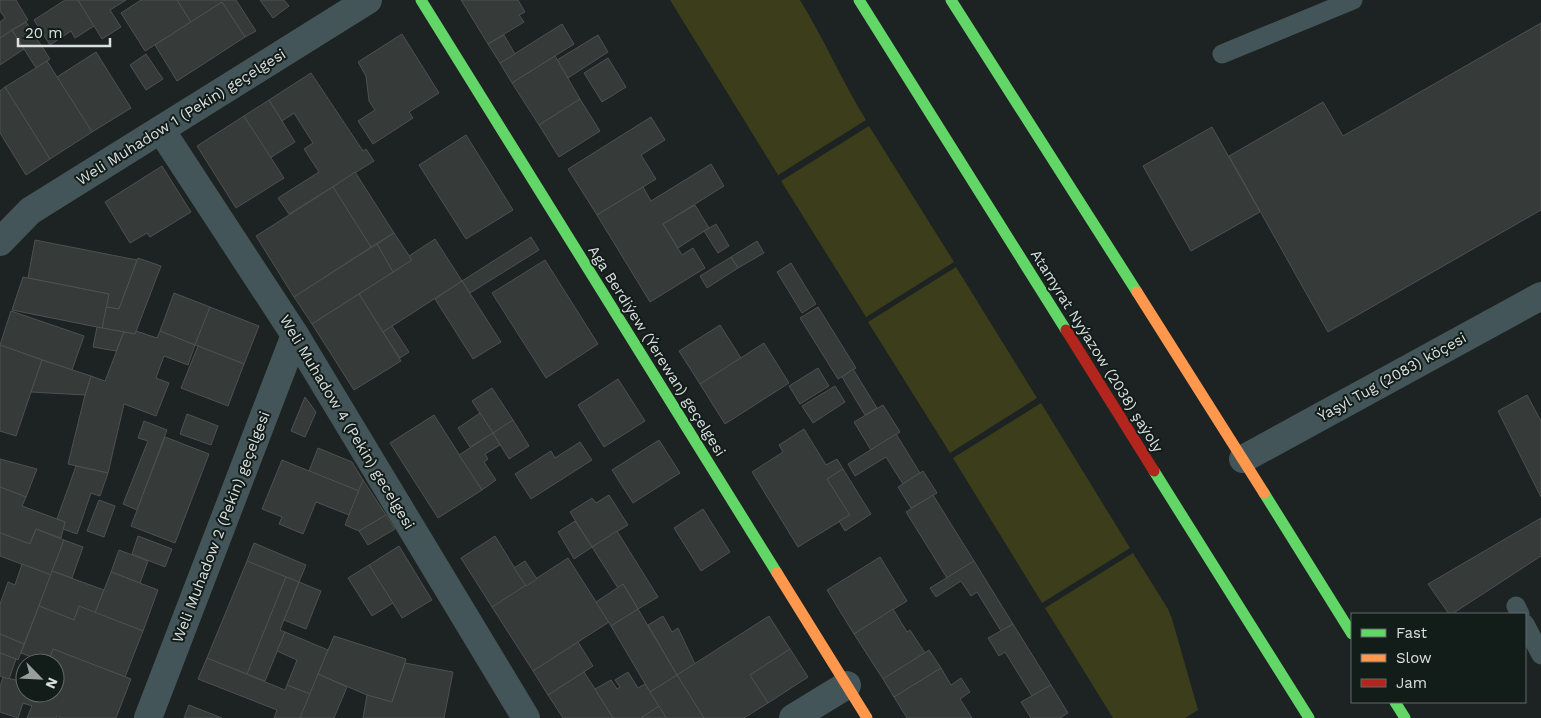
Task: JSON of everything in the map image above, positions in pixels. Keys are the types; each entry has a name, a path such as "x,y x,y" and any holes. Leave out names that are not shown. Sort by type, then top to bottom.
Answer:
{"main road":[{"name":"Aga Berdiýew (Ýerewan) geçelgesi","path":"421,0 867,718"},
{"name":"Atamyrat Nyýazow (2038) şaýoly","path":"859,0 1309,718"},
{"path":"951,0 1244,459 1351,632"},
{"path":"1396,703 1405,718"}],"street":[{"name":"Weli Muhadow 1 (Pekin) geçelgesi","path":"0,242 30,211 368,0"},
{"name":"Weli Muhadow 4 (Pekin) gecelgesi","path":"161,130 295,335 526,718"},
{"name":"Ýaşyl Tug (2083) köçesi","path":"1244,459 1541,296"},
{"name":"Weli Muhadow 2 (Pekin) geçelgesi","path":"148,718 295,335"},
{"path":"793,718 847,685"}],"lane":[{"path":"1222,54 1353,0"},
{"path":"1526,626 1541,655"}],"shaded area":[{"path":"670,0 800,0 866,120 778,175"},
{"path":"869,126 954,262 866,317 781,181"},
{"path":"956,267 1037,398 950,453 868,322"},
{"path":"1041,403 1130,548 1042,603 953,458"},
{"path":"1133,553 1168,609 1172,619 1198,710 1185,718 1113,718 1045,608"}],"building":[{"path":"0,0 16,0 28,20 0,38 0,22 5,18 0,11"},
{"path":"65,0 78,0 94,26 75,38 71,31 50,45 34,20"},
{"path":"78,0 126,0 110,10 121,27 102,39"},
{"path":"141,0 177,0 191,22 145,51 121,13"},
{"path":"177,0 236,0 256,31 245,37 222,2 191,22"},
{"path":"260,0 284,0 289,6 273,18"},
{"path":"461,0 518,0 525,12 519,15 524,22 488,44"},
{"path":"222,2 245,37 177,81 155,45"},
{"path":"26,22 50,59 36,68 12,30"},
{"path":"1541,23 1541,210 1328,332 1229,156 1323,102 1343,136"},
{"path":"562,24 574,44 512,83 500,63"},
{"path":"12,30 24,49 0,65 0,38"},
{"path":"402,34 439,93 409,112 413,118 373,144 358,121 375,110 369,101 366,76 358,62"},
{"path":"504,35 515,54 500,63 488,44"},
{"path":"598,35 608,52 568,78 557,60"},
{"path":"96,52 131,108 92,132 57,77"},
{"path":"146,54 163,79 146,90 130,65"},
{"path":"555,56 580,99 539,125 512,83"},
{"path":"608,58 626,87 602,102 584,73"},
{"path":"47,61 92,132 50,159 5,87"},
{"path":"311,73 363,151 366,149 374,161 289,214 278,198 319,172 304,149 313,143 294,113 282,121 269,100"},
{"path":"5,87 50,159 26,175 0,133 0,91"},
{"path":"580,99 600,131 559,157 539,125"},
{"path":"269,100 295,142 270,158 244,116"},
{"path":"244,116 284,178 236,208 197,146"},
{"path":"651,117 665,140 641,155 656,179 597,215 568,169"},
{"path":"1212,127 1260,212 1191,251 1143,166"},
{"path":"466,135 513,210 466,239 419,165"},
{"path":"711,164 724,186 663,224 682,255 693,248 705,268 650,302 597,215 643,187 651,201"},
{"path":"162,166 191,212 150,237 147,233 130,243 105,202"},
{"path":"355,172 394,233 371,247 333,187"},
{"path":"333,187 371,247 294,297 256,236"},
{"path":"695,205 709,228 678,248 663,224"},
{"path":"716,224 729,246 718,253 704,231"},
{"path":"394,233 412,260 393,272 377,244"},
{"path":"531,237 539,250 470,293 462,281"},
{"path":"435,239 462,281 383,332 359,294 412,260 409,256"},
{"path":"35,240 137,260 119,309 106,307 109,294 28,278"},
{"path":"757,241 764,253 738,268 731,257"},
{"path":"377,244 393,272 312,324 294,297"},
{"path":"731,257 738,268 707,288 700,276"},
{"path":"138,258 161,266 135,334 102,328 106,307 119,309"},
{"path":"545,260 598,344 546,378 492,293"},
{"path":"791,263 816,304 802,313 777,272"},
{"path":"23,277 109,294 102,328 12,310"},
{"path":"462,281 501,342 473,359 435,299"},
{"path":"174,293 210,307 195,345 160,331"},
{"path":"359,294 401,361 354,390 312,324"},
{"path":"210,307 259,326 244,364 195,345"},
{"path":"818,307 856,368 838,379 800,318"},
{"path":"11,311 84,336 72,370 0,345"},
{"path":"720,325 741,358 700,384 679,351"},
{"path":"392,326 409,352 400,358 383,332"},
{"path":"97,327 124,332 116,351 93,347"},
{"path":"136,331 157,338 160,331 195,345 188,365 164,356 156,378 169,383 156,416 124,404 108,473 68,464 91,376 105,381 124,332 135,334"},
{"path":"764,343 789,383 725,424 700,384"},
{"path":"0,345 42,360 16,436 0,431"},
{"path":"198,346 244,364 228,406 181,388"},
{"path":"42,360 91,376 85,395 31,392"},
{"path":"818,368 829,386 800,404 789,386"},
{"path":"853,369 877,408 865,415 842,377"},
{"path":"618,379 645,421 604,447 578,405"},
{"path":"835,386 845,402 813,423 802,406"},
{"path":"492,388 513,420 493,433 472,401"},
{"path":"1527,395 1541,421 1541,497 1498,411"},
{"path":"305,397 316,412 305,437 291,431"},
{"path":"883,405 900,432 871,450 854,422"},
{"path":"480,413 493,433 470,447 458,428"},
{"path":"187,414 218,426 211,445 180,434"},
{"path":"434,415 482,490 438,518 390,443"},
{"path":"513,420 529,446 509,459 493,433"},
{"path":"144,421 167,430 137,510 123,504 148,441 138,438"},
{"path":"804,429 826,465 837,459 843,469 827,479 850,515 798,547 752,472 783,452 779,445"},
{"path":"493,433 500,445 485,454 488,459 484,462 496,480 482,490 459,455"},
{"path":"896,434 920,473 903,484 886,457 855,476 848,464"},
{"path":"165,437 209,454 175,543 131,526"},
{"path":"659,440 680,473 633,503 612,470"},
{"path":"580,442 592,460 531,499 515,474 551,451 555,458"},
{"path":"318,448 352,462 363,480 359,491 309,471"},
{"path":"0,459 37,469 26,497 0,487"},
{"path":"282,460 359,491 349,515 316,502 303,534 279,524 282,517 262,509"},
{"path":"76,466 108,473 100,496 91,493 77,534 63,529 65,522 57,519"},
{"path":"843,469 871,514 845,531 839,521 850,515 827,479"},
{"path":"923,471 937,493 911,508 898,487"},
{"path":"363,480 386,515 359,531 345,525"},
{"path":"0,487 26,497 22,506 65,522 61,538 36,529 30,544 0,533"},
{"path":"609,495 628,525 592,547 570,512 592,498 596,503"},
{"path":"933,495 974,561 947,578 906,512"},
{"path":"99,500 115,506 104,537 87,531"},
{"path":"703,509 730,552 701,571 674,528"},
{"path":"386,515 395,529 368,545 359,531"},
{"path":"1541,518 1541,556 1454,613 1448,613 1428,584"},
{"path":"575,521 592,547 574,559 558,532"},
{"path":"36,529 64,540 51,575 0,556 0,533 30,544"},
{"path":"617,531 658,597 638,609 623,584 618,588 592,547"},
{"path":"138,536 172,549 165,567 132,554"},
{"path":"495,536 526,586 492,607 461,558"},
{"path":"64,540 83,547 72,578 52,571"},
{"path":"254,543 306,565 299,582 247,561"},
{"path":"399,546 432,600 402,618 369,565"},
{"path":"119,550 148,561 140,583 111,572"},
{"path":"880,557 907,601 854,634 827,590"},
{"path":"568,558 609,622 533,671 492,607"},
{"path":"247,561 286,577 247,674 207,658"},
{"path":"525,561 537,579 526,586 514,568"},
{"path":"974,561 1013,624 1001,631 977,592 971,596 961,581 936,597 930,588"},
{"path":"22,564 51,575 24,644 0,634 0,604 8,582 15,585"},
{"path":"369,565 393,603 372,616 348,578"},
{"path":"52,571 104,590 95,613 79,606 74,620 39,606"},
{"path":"111,572 158,590 143,631 95,613"},
{"path":"286,577 299,582 280,630 285,632 265,681 247,674"},
{"path":"299,582 321,591 306,629 284,620"},
{"path":"623,584 638,609 611,626 596,602"},
{"path":"39,606 74,620 79,606 143,631 125,677 53,649 52,653 21,653"},
{"path":"638,609 677,675 650,692 611,626"},
{"path":"893,609 907,632 910,630 925,653 883,679 854,634"},
{"path":"663,616 672,632 678,628 695,664 677,675 648,625"},
{"path":"769,616 790,649 750,675 768,703 744,718 704,718 677,675"},
{"path":"1013,624 1051,685 1032,696 1005,652 999,656 988,638"},
{"path":"285,632 328,650 310,694 287,685 297,660 277,651"},
{"path":"0,634 24,644 21,653 15,653 15,659 0,653"},
{"path":"334,636 406,659 392,702 367,695 318,674"},
{"path":"578,642 593,666 548,695 533,671"},
{"path":"53,649 63,653 52,653"},
{"path":"790,649 808,677 768,703 750,675"},
{"path":"929,650 941,668 894,697 883,679"},
{"path":"0,653 15,659 15,662 9,679 0,676"},
{"path":"65,654 131,679 116,718 61,718 57,716 56,718 27,718 32,706 23,703 65,703"},
{"path":"207,658 285,690 287,685 310,694 300,718 274,718 277,710 198,679"},
{"path":"405,663 453,672 444,718 363,718 367,695 392,702"},
{"path":"941,668 951,685 961,678 970,692 960,699 972,718 907,718 894,697"},
{"path":"584,672 613,718 563,718 548,695"},
{"path":"628,672 638,688 645,684 659,706 641,718 613,718 595,689 611,680 617,689 620,687 615,680"},
{"path":"318,674 347,687 334,718 300,718"},
{"path":"677,675 704,718 666,718 650,692"},
{"path":"3,677 15,680 15,703 23,703 18,718 0,712 0,687"},
{"path":"1051,685 1068,713 1060,718 1031,718 1021,702"},
{"path":"189,705 222,718 184,718"},
{"path":"659,706 666,718 641,718"}],"traffic: fast":[{"path":"421,0 777,573"},
{"path":"859,0 1066,330"},
{"path":"951,0 1137,292"},
{"path":"1154,471 1309,718"},
{"path":"1264,493 1351,632"},
{"path":"1396,703 1405,718"}],"traffic: slow":[{"path":"1137,292 1264,493"},
{"path":"777,573 867,718"}],"traffic: jam":[{"path":"1066,330 1154,471"}]}
